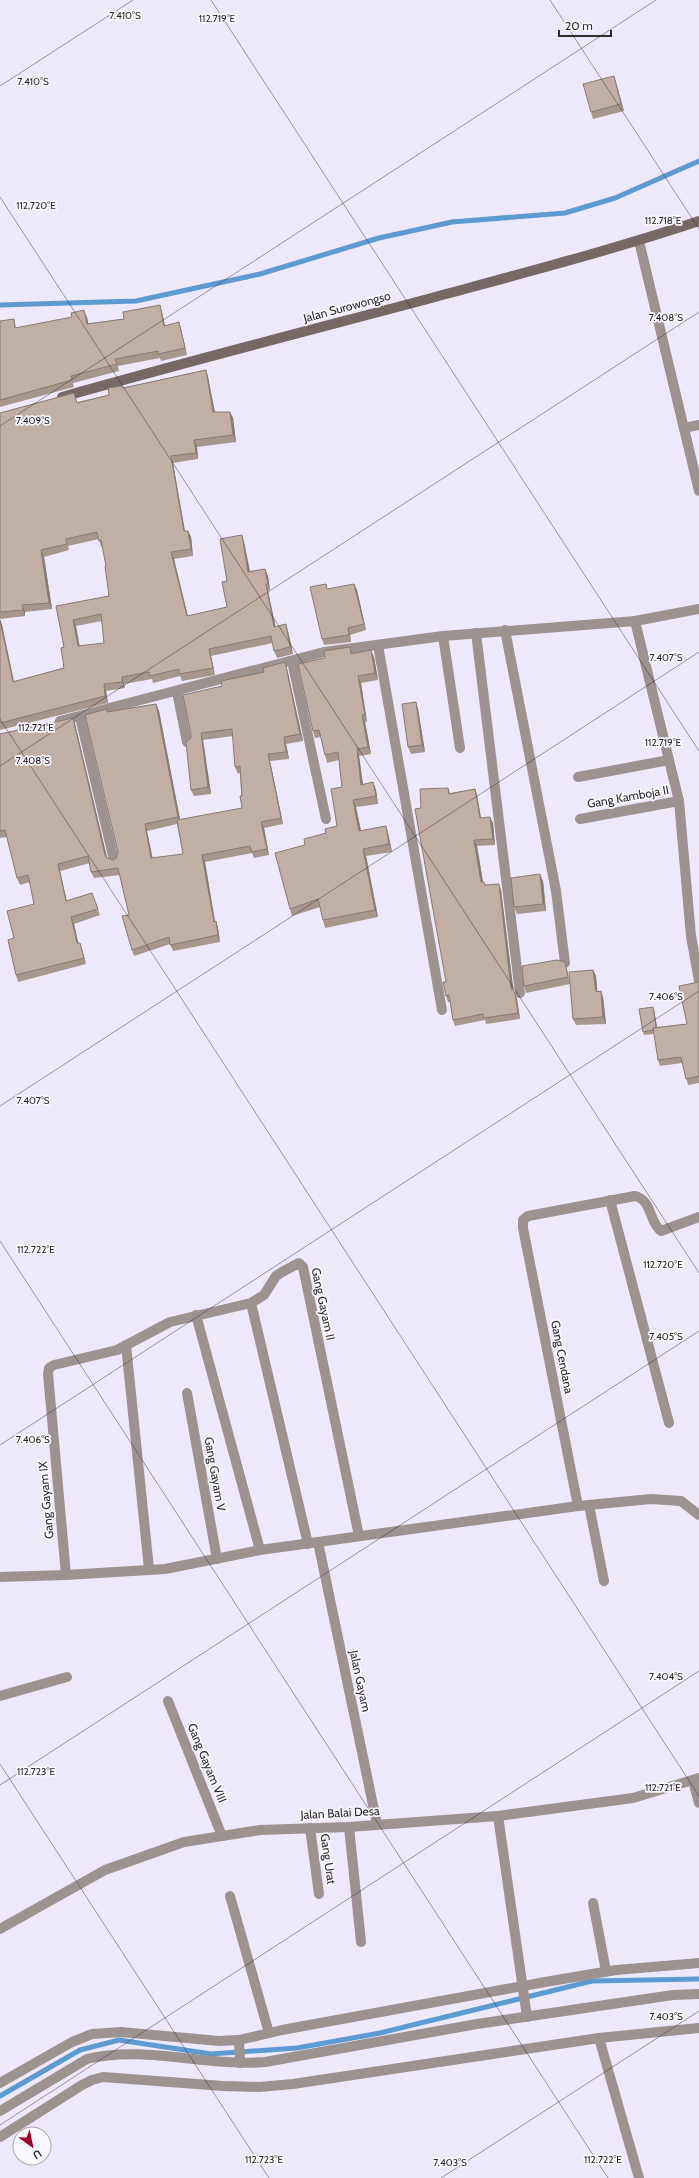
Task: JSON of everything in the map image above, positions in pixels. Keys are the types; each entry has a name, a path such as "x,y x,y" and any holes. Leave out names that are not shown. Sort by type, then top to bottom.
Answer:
{"street":[{"name":"Jalan Surowongso","path":"53,399 639,241 699,220"},
{"path":"639,241 699,491"},
{"path":"684,428 699,425"},
{"path":"51,724 324,652 443,636 635,621 699,609"},
{"path":"635,621 679,801 691,936 698,968 699,981"},
{"path":"505,630 556,891 566,963"},
{"path":"476,633 520,993"},
{"path":"443,636 460,748"},
{"path":"378,645 442,1010"},
{"path":"292,661 326,819"},
{"path":"177,692 187,742"},
{"path":"80,717 114,860"},
{"path":"578,777 669,760"},
{"name":"Gang Kamboja II","path":"580,819 679,801"},
{"path":"669,1423 610,1200 639,1197 647,1204 654,1221 661,1230 699,1217"},
{"name":"Gang Cendana","path":"578,1506 523,1228 523,1220 528,1216 610,1200"},
{"name":"Gang Gayam II","path":"48,1374 49,1368 54,1365 112,1352 170,1322 251,1303 264,1295 276,1276 299,1264 302,1264 359,1536"},
{"path":"251,1303 308,1544"},
{"path":"196,1315 260,1550"},
{"path":"126,1345 149,1570"},
{"name":"Gang Gayam IX","path":"48,1374 66,1575"},
{"name":"Gang Gayam V","path":"187,1393 217,1559"},
{"path":"0,1577 149,1570 217,1559 260,1550 359,1536 424,1529 578,1506 651,1499 680,1501 699,1515"},
{"path":"589,1505 604,1581"},
{"name":"Jalan Gayam","path":"318,1542 377,1824"},
{"path":"0,1696 67,1677"},
{"name":"Gang Gayam VIII","path":"168,1700 222,1836"},
{"path":"696,1779 699,1804"},
{"name":"Jalan Balai Desa","path":"0,1929 105,1870 184,1842 260,1830 349,1827 498,1816 633,1798 696,1779"},
{"path":"498,1816 526,2013"},
{"path":"349,1827 361,1942"},
{"name":"Gang Urat","path":"310,1828 319,1894"},
{"path":"230,1896 269,2033"},
{"path":"593,1903 606,1972"},
{"path":"0,2083 72,2042 92,2034 121,2032 239,2042 269,2033 523,1991 606,1972 686,1962 699,1963"},
{"path":"0,2111 87,2059 101,2056 127,2054 240,2061 279,2060 526,2013 673,1995 699,1994"},
{"path":"0,2137 82,2085 103,2077 259,2087 293,2084 599,2038 699,2028"},
{"path":"599,2038 639,2178"},
{"path":"239,2042 240,2061"}],"building":[{"path":"614,76 621,104 591,112 583,84"},
{"path":"160,305 164,326 179,322 185,348 158,354 158,351 115,359 117,364 71,376 72,380 0,400 0,321 14,319 15,328 72,317 71,313 84,310 87,324 124,319 123,312"},
{"path":"206,370 213,412 230,412 233,435 194,440 196,453 171,456 184,531 188,531 191,549 171,552 187,616 227,607 222,582 227,581 220,539 242,535 248,572 265,569 268,584 266,584 274,627 286,624 290,647 274,651 271,636 209,649 213,668 179,674 179,669 150,676 149,672 122,677 122,682 104,684 105,696 0,723 0,620 13,682 64,668 61,648 64,647 56,606 109,596 106,566 101,540 99,541 97,532 66,539 67,544 41,550 49,603 22,605 23,610 0,612 0,413 74,393 77,403 109,395 108,388 122,386 123,388","holes":["101,614 104,643 78,646 73,620"]},
{"path":"326,584 327,589 354,584 364,624 348,628 349,635 322,639 310,587"},
{"path":"350,647 351,654 371,650 375,673 358,676 365,715 362,715 368,747 357,749 361,785 373,782 376,796 353,800 359,831 386,826 389,844 363,849 375,910 323,920 318,899 290,909 275,853 305,845 304,839 326,833 325,829 337,826 331,789 342,787 338,752 325,755 319,730 313,731 298,664 325,658 324,651"},
{"path":"285,662 300,734 284,737 286,752 268,754 281,818 261,822 267,849 252,852 250,846 202,855 214,922 216,921 218,935 170,945 169,937 132,950 122,916 129,915 118,868 91,872 88,856 58,864 66,901 92,893 98,909 71,917 77,943 80,943 84,958 16,975 8,940 14,938 7,911 34,904 28,875 17,878 5,830 0,831 0,734 73,718 105,855 107,858 113,860 116,858 118,852 85,715 107,709 107,712 156,704 178,817 145,824 151,858 183,854 177,820 242,808 240,796 242,796 240,766 235,767 232,729 201,733 208,787 191,790 186,742 191,738 191,734 183,695 222,686 221,681 264,672 263,668"},
{"path":"416,702 422,745 408,747 402,704"},
{"path":"448,788 449,794 475,789 480,818 490,817 493,839 474,840 481,882 484,882 485,885 499,884 511,988 515,993 518,1013 484,1018 483,1014 453,1020 449,995 446,996 443,982 446,982 415,809 421,808 420,789"},
{"path":"540,874 543,904 514,907 511,878"},
{"path":"557,960 565,962 568,977 524,986 522,966"},
{"path":"593,970 596,992 601,991 603,1017 573,1019 569,972"},
{"path":"699,982 699,1076 686,1079 681,1057 658,1060 653,1028 687,1024 679,986"},
{"path":"653,1007 656,1027 653,1028 653,1030 643,1032 639,1009"}],"waterway":[{"path":"0,305 136,301 260,274 379,238 452,222 565,213 615,198 699,161"},
{"path":"0,2096 80,2050 119,2040 211,2054 297,2048 380,2033 592,1981 699,1979"}]}
